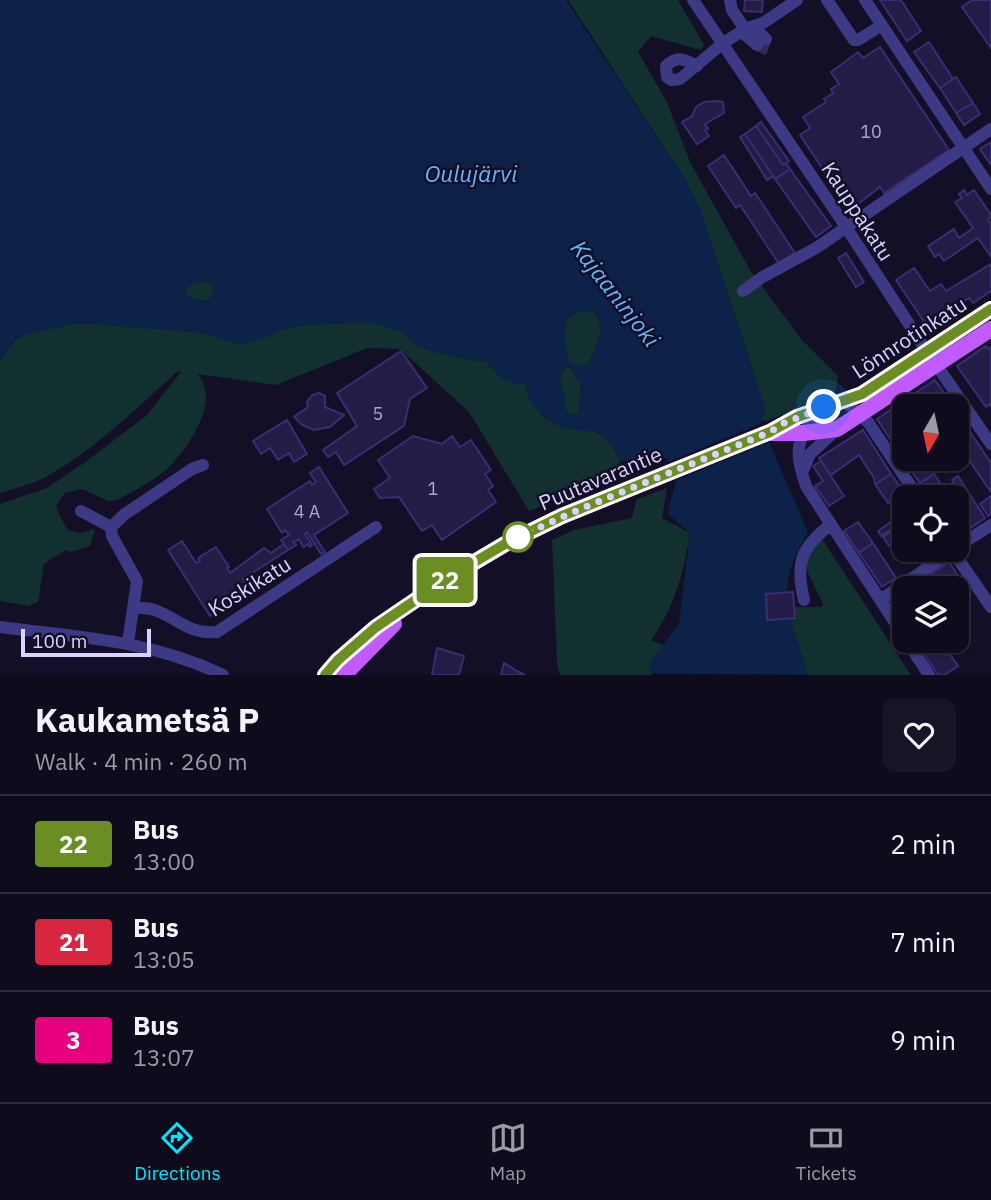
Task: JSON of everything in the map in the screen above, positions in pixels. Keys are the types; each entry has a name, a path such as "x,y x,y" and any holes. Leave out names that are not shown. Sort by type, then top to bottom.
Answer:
{"main road":[{"name":"Lönnrotinkatu","path":"769,432 837,429 884,398 991,309"},
{"name":"Lönnrotinkatu","path":"769,432 782,424 862,394 991,330"},
{"name":"Puutavarantie","path":"325,675 376,627 451,576 505,544 562,516 769,432"},
{"name":"Puutavarantie","path":"344,675 418,600"}],"street":[{"name":"Kauppakatu","path":"693,0 991,444"},
{"path":"730,0 732,10 746,29 762,42"},
{"path":"697,66 722,44 746,29 763,23 797,0"},
{"path":"827,0 854,40 856,35 880,22"},
{"path":"865,0 991,189"},
{"path":"743,291 775,271 818,253 846,227 991,129"},
{"path":"775,271 784,281"},
{"path":"845,401 861,414 910,485"},
{"path":"824,407 804,432 798,448 798,463 806,486 892,619"},
{"path":"802,472 813,450 837,429"},
{"path":"111,527 194,472"},
{"path":"81,511 111,527"},
{"path":"804,600 799,578 802,557 814,537 831,523"},
{"path":"969,539 991,524"},
{"path":"111,527 112,536 136,576 128,643"},
{"name":"Koskikatu","path":"134,607 150,609 193,630 217,632 249,618 376,527"},
{"path":"880,600 935,562"},
{"path":"962,562 991,607"},
{"path":"0,627 128,643 185,659 223,675"},
{"path":"914,653 929,675"}],"green space":[{"path":"568,0 678,0 704,45 701,50 651,36 638,52 667,102 690,162 750,270 802,340 838,376 835,394 767,421 761,420 765,412 763,402 701,211 686,181"},
{"path":"205,281 214,285 209,300 201,301 184,294 192,284"},
{"path":"594,311 600,331 589,364 579,366 569,363 564,333 567,319 576,312"},
{"path":"371,322 403,332 415,344 430,351 486,361 500,377 518,385 522,382 546,419 564,426 599,433 609,442 620,461 613,478 529,511 469,412 400,349 367,348 276,385 197,374 204,384 205,407 195,433 172,464 153,479 117,500 108,501 82,489 65,493 56,506 61,519 68,530 81,533 95,529 90,546 71,552 65,550 44,564 38,602 28,606 0,601 0,504 47,488 84,463 146,416 181,372 178,371 82,454 41,479 0,493 0,360 15,340 24,335 71,324 100,323 197,332 251,342 284,329 305,325"},
{"path":"567,366 577,375 581,387 578,414 572,415 564,409 566,399 560,382"},
{"path":"667,488 662,518 690,533 677,589 666,616 651,640 663,645 650,673 653,675 560,675 557,663 552,540 574,530 632,518 637,499"},
{"path":"820,536 892,646 892,653 897,653 911,675 808,675 789,618 794,607 821,607 823,604 808,573 805,560"}],"water":[{"name":"Oulujärvi","path":"0,0 566,0 686,181 701,211 763,402 765,412 761,423 808,532 793,562 787,590 790,619 808,675 650,673 649,667 653,658 679,623 690,533 668,514 676,466 662,456 626,463 620,461 614,449 599,432 568,429 557,425 534,405 525,384 522,382 518,385 500,377 485,361 430,351 415,344 403,332 371,322 305,325 284,329 241,345 197,332 100,323 71,324 15,339 0,360","holes":["205,281 213,285 213,294 209,300 201,301 184,294 192,284","594,311 600,325 599,337 589,364 579,366 569,363 564,333 567,319 576,312","567,366 574,370 575,378 580,383 582,391 578,400 578,414 572,415 564,409 566,399 560,382"]}],"pier":[{"path":"764,422 771,441 672,482 673,468 666,463"}],"building":[{"path":"745,0 763,0 762,12 744,11"},
{"path":"880,0 901,0 921,31 907,41"},
{"path":"972,0 991,0 991,48 962,7"},
{"path":"929,42 953,79 940,88 914,52"},
{"path":"880,47 949,150 884,193 880,187 850,210 800,135 810,128 803,117 826,102 824,99 833,93 831,89 839,84 831,72 858,52 863,58"},
{"path":"956,77 973,103 956,113 940,88"},
{"path":"704,102 723,102 724,113 705,124 709,136 697,144 682,122 692,116 696,107"},
{"path":"973,103 980,114 964,125 956,113"},
{"path":"761,122 789,161 783,165 756,126"},
{"path":"756,126 783,165 786,163 790,169 775,179 745,134"},
{"path":"745,134 773,176 767,180 740,137"},
{"path":"991,142 991,165 980,149"},
{"path":"724,155 751,196 755,193 795,253 779,264 740,205 736,208 708,166"},
{"path":"790,169 831,226 816,237 775,179"},
{"path":"964,190 967,195 974,190 991,215 988,220 991,225 991,257 978,238 944,261 939,254 935,257 928,246 954,229 959,238 973,228 955,202 962,198 959,194"},
{"path":"846,253 864,282 856,287 838,258"},
{"path":"991,264 991,291 973,303 969,298 927,326 896,280 914,268 930,291 941,284 946,291"},
{"path":"986,346 988,349 991,347 991,407 989,404 986,407 957,366"},
{"path":"401,351 427,388 410,399 404,426 344,465 336,452 328,457 323,450 357,426 337,393"},
{"path":"935,380 945,394 914,394"},
{"path":"319,393 325,396 325,407 344,415 330,427 314,430 302,425 294,417 308,407 307,402 312,395"},
{"path":"892,409 892,442 877,419"},
{"path":"287,420 307,454 294,462 289,453 278,460 270,448 261,454 253,441"},
{"path":"863,430 891,474 875,484 859,455 831,475 819,458"},
{"path":"970,432 991,463 991,492 970,462"},
{"path":"413,436 442,444 452,436 460,447 471,440 491,470 485,474 493,486 488,490 496,502 442,540 432,525 422,531 399,497 380,498 374,489 390,478 378,460"},
{"path":"821,461 844,496 829,506 815,486 823,481 813,466"},
{"path":"319,467 348,513 314,535 325,552 321,554 307,532 305,534 312,545 310,547 308,544 303,547 299,539 293,542 296,545 288,550 281,540 289,535 285,530 282,533 267,509 310,481 312,485 316,482 310,473"},
{"path":"911,471 938,471 920,483"},
{"path":"891,474 899,485 892,485 892,500 888,503 875,484"},
{"path":"934,474 942,485 921,485 920,483"},
{"path":"958,476 964,485 955,485 952,480"},
{"path":"969,493 985,518 969,529 969,508"},
{"path":"991,496 991,514 988,516 980,504"},
{"path":"892,521 892,529 881,536 878,531"},
{"path":"858,522 873,543 859,553 844,531"},
{"path":"892,531 892,544 889,546 883,537"},
{"path":"182,541 196,563 200,561 198,558 216,547 230,573 264,548 271,553 284,544 288,550 243,579 247,586 242,589 245,594 210,616 168,550"},
{"path":"873,543 895,576 892,576 892,581 882,587 859,553"},
{"path":"949,562 958,576 928,576"},
{"path":"793,592 795,618 767,620 766,594"},
{"path":"437,648 464,656 459,675 432,675"},
{"path":"924,653 949,653 958,666 944,675 938,675"},
{"path":"504,663 519,672 525,675 501,675"}],"tunnel":[{"path":"757,45 769,50"}],"bus line":[{"name":"22","path":"325,675 352,647 401,608 505,544 562,516 770,432 797,417 862,394 991,309"}],"route":[{"path":"518,537 562,516 770,432 797,417 824,407"}],"water label":[{"name":"Kajaaninjoki","path":"616,293"}]}
